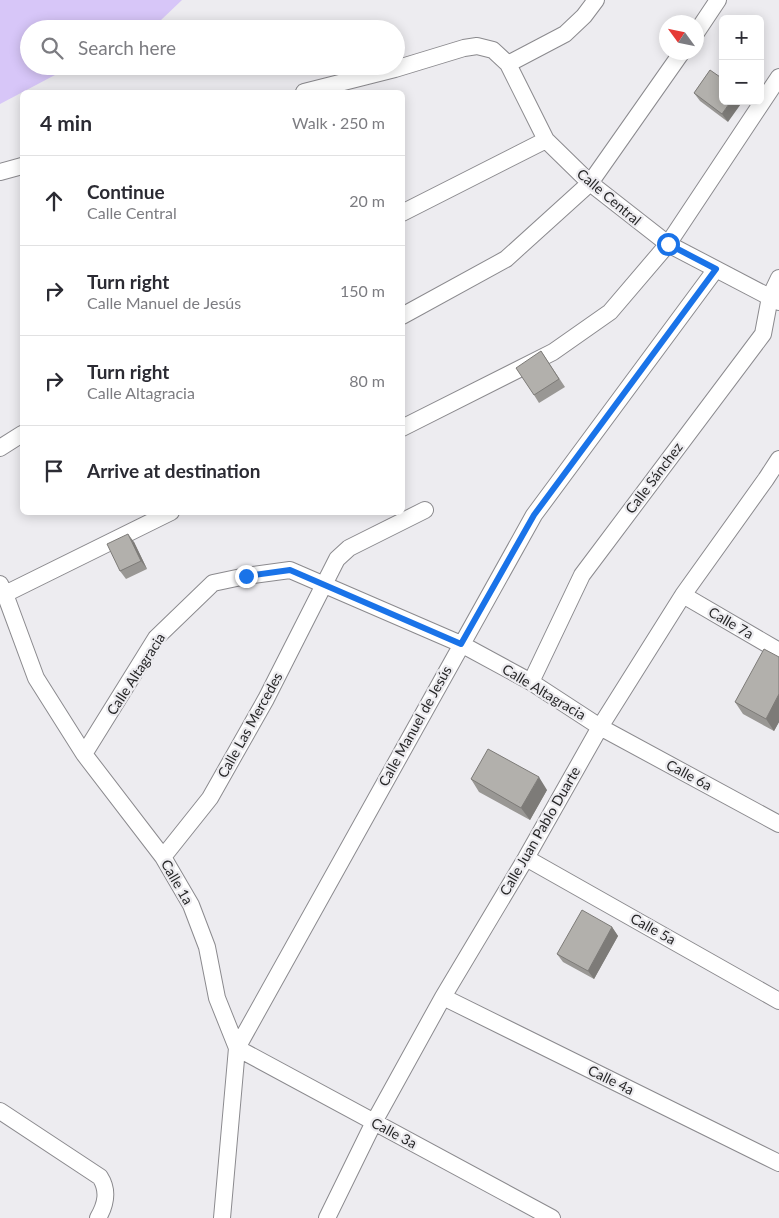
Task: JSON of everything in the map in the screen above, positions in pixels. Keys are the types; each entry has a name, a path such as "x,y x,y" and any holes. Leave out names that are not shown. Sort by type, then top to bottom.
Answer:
{"street":[{"path":"405,66 464,48 477,46 493,50 508,64 565,34 584,16 596,0"},
{"path":"704,21 718,0"},
{"path":"405,314 506,259 590,183 676,60"},
{"name":"Calle Central","path":"508,64 546,140 590,183 668,244 774,299"},
{"path":"312,90 371,75"},
{"path":"405,426 553,352 610,312 668,244 779,77"},
{"path":"405,211 546,140"},
{"path":"0,172 20,167"},
{"name":"Calle Manuel de Jesús","path":"237,1048 534,515 716,269"},
{"name":"Calle Sánchez","path":"531,682 582,575 763,334 779,278"},
{"path":"0,448 20,435"},
{"name":"Calle Juan Pablo Duarte","path":"326,1218 374,1122 444,996 526,858 600,727 683,595 773,482 779,459"},
{"name":"Calle Las Mercedes","path":"162,857 210,798 266,699 337,559 349,548 425,510"},
{"path":"3,589 164,515"},
{"name":"Calle Altagracia","path":"84,754 156,638 213,583 290,570 461,644 531,682 600,727"},
{"name":"Calle 1a","path":"3,589 36,678 84,754 162,857 191,905 207,947 217,998 237,1048 222,1218"},
{"name":"Calle 7a","path":"683,595 779,651"},
{"name":"Calle 6a","path":"600,727 779,824"},
{"name":"Calle 5a","path":"526,858 779,1000"},
{"name":"Calle 4a","path":"444,996 779,1163"},
{"name":"Calle 3a","path":"237,1048 552,1218"},
{"path":"0,1111 100,1177 104,1183 106,1201 98,1218"}],"shaded area":[{"path":"0,0 182,0 161,20 20,20 20,75 55,75 27,90 20,90 20,93 0,104"}],"building":[{"path":"710,70 719,76 719,105 728,105 722,114 694,93"},
{"path":"541,351 559,379 534,395 516,368"},
{"path":"128,534 141,561 120,571 107,544"},
{"path":"764,649 779,657 779,694 766,719 735,702"},
{"path":"488,749 539,777 521,808 471,779"},
{"path":"582,910 612,927 588,971 557,954"}],"route":[{"path":"246,576 290,570 461,644 534,515 716,269 668,244"}]}
